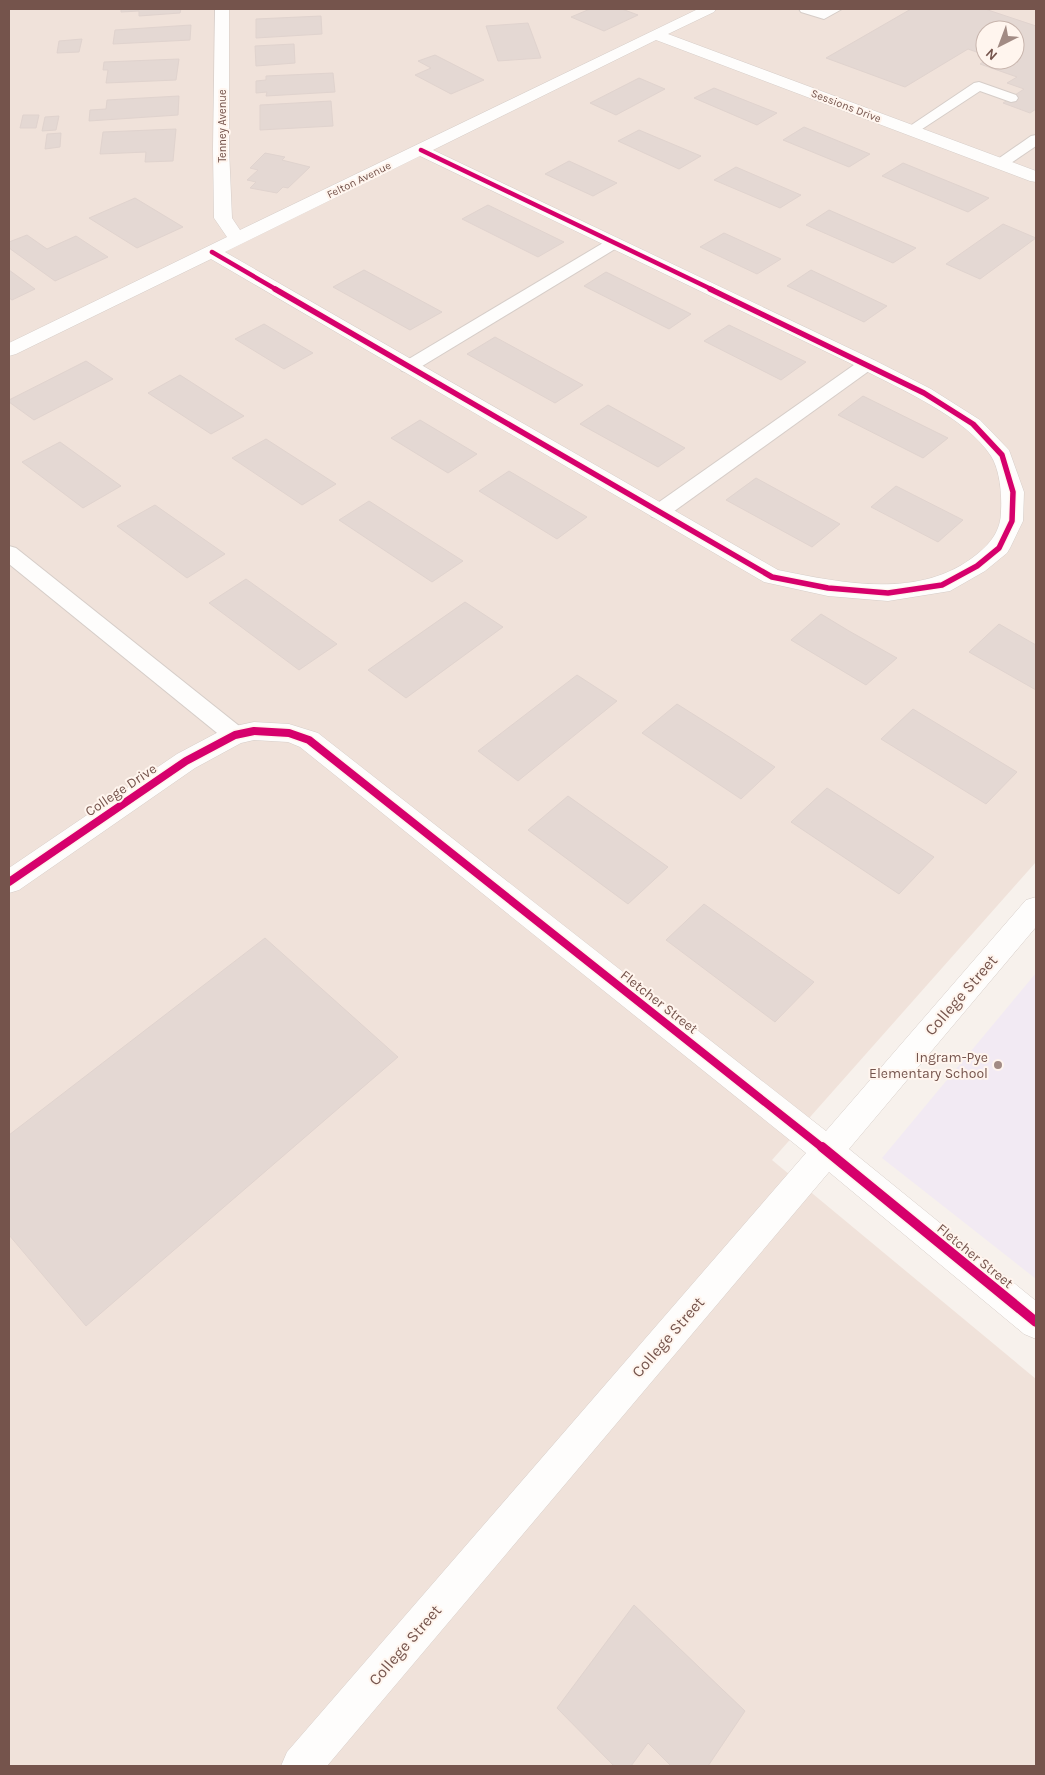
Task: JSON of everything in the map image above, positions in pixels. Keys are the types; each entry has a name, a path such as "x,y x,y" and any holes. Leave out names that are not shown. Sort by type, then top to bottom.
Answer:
{"street":[{"name":"Tenney Avenue","path":"222,9 221,149 223,218 238,240"},
{"name":"Felton Avenue","path":"9,350 709,9"},
{"name":"Sessions Drive","path":"656,35 1036,177"},
{"path":"212,252 772,577 828,588 888,593 942,585 977,566 999,548 1012,521 1013,492 1002,455 973,424 924,393 867,364 421,150"},
{"name":"College Drive","path":"9,882 186,761 245,733"},
{"name":"Fletcher Street","path":"245,733 289,733 309,740 827,1151 1036,1322"},
{"name":"College Street","path":"301,1766 1036,908"}],"lane":[{"path":"806,9 824,15 835,9"},
{"path":"911,130 979,86 1010,98"},
{"path":"1000,164 1036,139"},
{"path":"408,367 614,243"},
{"path":"659,512 867,364"},
{"path":"9,553 245,733"}],"shaded area":[{"path":"9,9 1036,9 1036,862 772,1160 1036,1379 1036,1766 9,1766"},
{"name":"Ingram-Pye Elementary School","path":"1036,973 1036,1279 882,1158"}],"building":[{"path":"121,9 181,9 180,13 139,16 139,11 121,12"},
{"path":"590,9 622,9 638,15 604,31 571,17"},
{"path":"911,9 985,9 1018,20 975,20 975,51 968,49 905,87 826,58"},
{"path":"321,16 322,34 256,38 256,19"},
{"path":"1025,22 1036,26 1036,109 1030,113 1003,103 1024,89 1007,83 1017,77 997,70 1025,70"},
{"path":"528,23 541,58 498,61 486,26"},
{"path":"191,25 190,40 113,44 115,30"},
{"path":"82,39 79,52 57,53 59,41"},
{"path":"294,44 295,63 256,66 255,46"},
{"path":"435,55 484,80 451,94 415,75 431,68 418,61"},
{"path":"179,59 176,80 106,83 108,70 103,70 104,62"},
{"path":"333,73 335,92 266,96 267,92 256,93 256,81 266,80 266,76"},
{"path":"639,78 665,89 616,115 590,103"},
{"path":"714,88 777,113 757,125 694,98"},
{"path":"179,96 178,115 89,121 90,110 106,109 107,100"},
{"path":"331,101 333,126 260,130 260,105"},
{"path":"23,115 39,115 36,128 20,128"},
{"path":"59,116 56,130 42,131 45,117"},
{"path":"804,127 870,154 849,167 783,140"},
{"path":"176,129 173,161 145,162 146,152 100,154 103,132"},
{"path":"639,130 701,156 679,169 618,141"},
{"path":"61,133 60,147 45,149 47,134"},
{"path":"265,153 285,157 282,160 310,167 288,188 283,187 277,193 250,188 256,182 247,180 258,170 250,168"},
{"path":"569,161 617,183 593,196 545,174"},
{"path":"903,163 989,198 968,212 882,176"},
{"path":"736,167 801,195 780,208 714,180"},
{"path":"135,198 183,227 137,248 89,218"},
{"path":"488,205 564,242 538,257 462,219"},
{"path":"829,210 916,248 893,263 806,225"},
{"path":"1003,224 1036,238 980,279 946,264"},
{"path":"724,233 781,259 757,274 700,247"},
{"path":"27,235 47,249 76,236 108,257 55,281 9,248 9,242"},
{"path":"9,270 35,289 12,300 9,298"},
{"path":"364,270 442,312 410,330 333,287"},
{"path":"811,270 887,306 864,322 787,286"},
{"path":"606,272 691,314 669,329 584,286"},
{"path":"264,324 313,353 284,369 235,339"},
{"path":"729,325 806,362 781,380 704,341"},
{"path":"495,337 583,385 555,403 467,354"},
{"path":"86,361 113,379 34,420 9,402 9,400"},
{"path":"180,375 244,416 211,434 148,393"},
{"path":"863,396 948,438 923,458 838,415"},
{"path":"608,405 685,448 658,467 580,424"},
{"path":"420,420 477,454 448,473 391,438"},
{"path":"266,439 336,484 302,505 232,458"},
{"path":"60,442 121,486 83,508 22,462"},
{"path":"509,471 587,517 557,539 479,491"},
{"path":"756,478 840,524 812,547 726,500"},
{"path":"896,486 963,520 938,542 871,507"},
{"path":"369,501 463,561 432,582 339,520"},
{"path":"155,505 225,554 187,578 117,526"},
{"path":"246,579 337,644 299,670 209,603"},
{"path":"465,602 503,627 406,698 368,670"},
{"path":"821,614 897,658 866,685 791,640"},
{"path":"999,624 1036,645 1036,690 969,652"},
{"path":"577,675 617,701 518,781 478,751"},
{"path":"677,704 775,767 741,799 642,733"},
{"path":"913,709 1017,772 986,804 881,739"},
{"path":"827,788 934,857 899,894 791,822"},
{"path":"568,796 668,867 628,904 528,830"},
{"path":"704,904 814,982 775,1022 666,940"},
{"path":"265,938 398,1057 86,1326 9,1235 9,1135"},
{"path":"634,1605 745,1711 708,1766 671,1766 648,1743 631,1766 614,1766 557,1708"}],"cycle path":[{"path":"212,252 772,577 828,588 888,593 942,585 977,566 999,548 1012,521 1013,492 1002,455 973,424 924,393 867,364 421,150"},
{"path":"9,882 186,761 235,735 254,731 289,733 309,740 827,1151 1036,1322"}],"place":[{"name":"Ingram-Pye Elementary School","path":"998,1065"}]}
